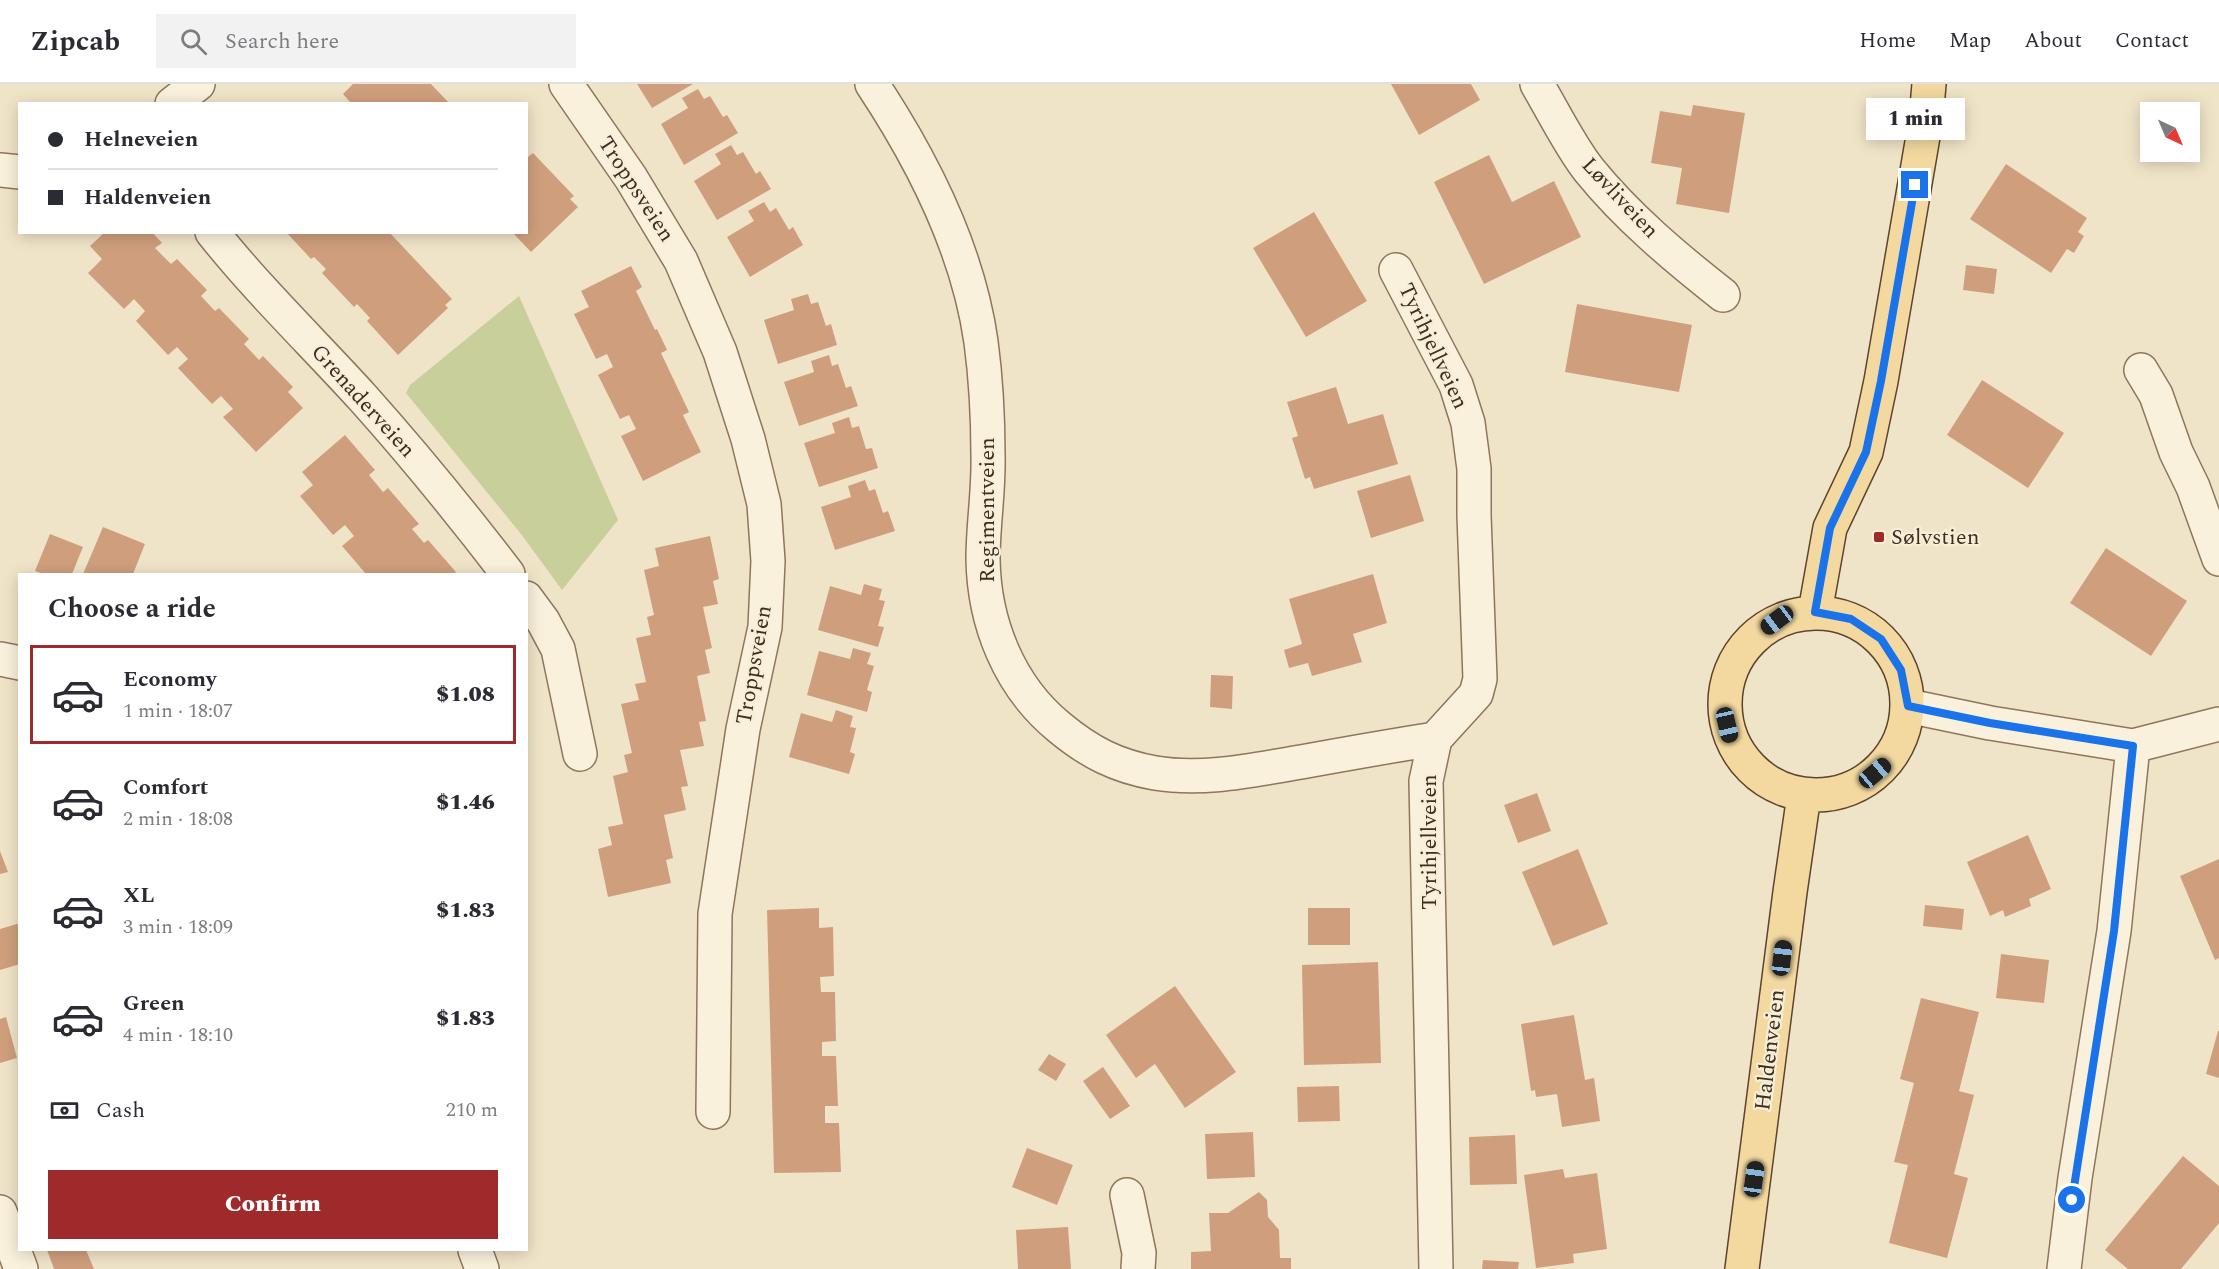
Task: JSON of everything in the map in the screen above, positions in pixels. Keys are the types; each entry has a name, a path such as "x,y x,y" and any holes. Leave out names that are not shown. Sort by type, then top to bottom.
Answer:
{"main road":[{"path":"1815,612 1830,528 1866,452 1881,381 1926,119 1929,84"},
{"path":"1815,612 1851,619 1881,639 1901,670 1908,706 1902,736 1887,763 1863,783 1835,794 1804,795 1774,786 1748,767 1731,740 1724,709 1727,677 1746,643 1777,620 1815,612"},
{"name":"Haldenveien","path":"1742,1269 1804,795"}],"street":[{"path":"175,102 198,84"},
{"name":"Troppsveien","path":"566,84 631,178 681,261 720,352 748,439 764,504 768,561 765,627 743,729 715,914 713,1112"},
{"name":"Regimentveien","path":"872,84 926,175 951,232 972,292 981,343 988,457 983,561 988,604 999,648 1017,680 1042,713 1080,744 1116,764 1157,773 1199,776 1247,771 1435,739"},
{"name":"Løvliveien","path":"1537,84 1589,169 1631,215 1689,268 1724,295"},
{"path":"0,170 18,172"},
{"name":"Grenaderveien","path":"214,234 240,268 371,407 461,513 507,573"},
{"name":"Tyrihjellveien","path":"1396,270 1456,385 1468,423 1474,469 1480,678 1476,694 1435,739 1426,781 1436,1269"},
{"path":"2141,370 2156,395 2219,559"},
{"path":"528,601 543,621 558,649 580,754"},
{"path":"0,659 18,663"},
{"path":"1908,706 1990,723 2133,746 2219,723"},
{"path":"2064,1269 2075,1178 2114,931 2133,746"},
{"path":"1127,1195 1139,1253 1138,1269"},
{"path":"0,1212 21,1269"},
{"path":"475,1251 482,1269"}],"green space":[{"path":"519,296 618,520 562,590 521,534 406,393 410,385"}],"building":[{"path":"353,84 431,84 448,102 350,102 343,94"},
{"path":"637,84 693,84 652,108"},
{"path":"1391,84 1471,84 1480,100 1419,135"},
{"path":"698,89 704,99 710,96 723,117 727,115 738,133 684,165 661,124 688,108 682,98"},
{"path":"1693,105 1745,113 1729,213 1676,204 1682,168 1651,163 1660,111 1691,116"},
{"path":"731,145 737,155 743,152 756,174 760,171 771,189 717,220 694,181 721,164 715,154"},
{"path":"533,153 574,196 570,199 578,207 531,252 514,234 528,234 528,157"},
{"path":"1489,155 1512,202 1554,181 1581,237 1484,284 1434,182"},
{"path":"2006,164 2087,218 2078,232 2084,236 2074,253 2067,249 2051,273 1970,219"},
{"path":"764,202 770,212 776,208 789,230 793,227 803,245 750,277 727,237 754,221 748,211"},
{"path":"1314,212 1367,301 1306,337 1253,248"},
{"path":"103,234 154,234 162,243 155,248 171,264 177,259 207,290 201,296 215,311 219,308 249,339 244,344 259,360 263,356 293,387 288,392 303,408 256,452 223,417 233,409 221,396 212,404 178,368 188,359 177,347 168,355 136,321 145,311 134,299 124,309 88,273 102,259 90,246"},
{"path":"288,234 391,234 452,299 445,305 448,308 398,355 367,321 370,318 357,304 354,307 322,273 326,269 314,257 311,259"},
{"path":"1966,265 1997,269 1994,294 1963,290"},
{"path":"631,266 642,287 636,291 667,350 661,353 689,412 683,415 701,452 643,481 621,436 636,429 629,415 620,419 598,375 613,367 607,354 596,359 574,314 589,307 581,291"},
{"path":"808,294 811,304 818,302 826,326 831,324 837,345 778,364 764,320 794,310 791,299"},
{"path":"1577,304 1692,325 1679,392 1565,372"},
{"path":"829,355 832,366 838,364 846,388 851,386 858,406 799,426 784,382 814,372 811,361"},
{"path":"1982,380 2064,433 2028,488 1947,435"},
{"path":"1336,387 1348,424 1383,414 1398,464 1314,489 1310,477 1305,479 1292,438 1298,436 1287,402"},
{"path":"849,417 852,428 859,426 866,449 872,448 878,468 819,487 804,443 835,433 832,423"},
{"path":"345,435 375,470 369,475 383,492 388,488 419,524 412,529 424,543 428,540 456,572 365,573 342,546 354,536 345,525 333,535 300,496 313,485 302,472"},
{"path":"1410,475 1424,521 1371,538 1357,491"},
{"path":"865,480 869,491 875,489 883,513 888,511 895,531 835,550 821,507 851,497 848,486"},
{"path":"103,527 145,544 133,573 83,573"},
{"path":"50,534 83,547 72,573 35,571"},
{"path":"710,536 719,579 713,581 718,604 703,607 712,648 705,650 710,673 697,676 706,721 699,722 704,746 680,750 688,786 681,787 686,810 664,815 673,858 666,860 671,883 608,897 598,849 612,845 608,827 623,824 613,776 628,772 624,755 632,753 621,704 639,700 635,684 646,682 636,638 651,635 647,617 654,615 644,570 659,566 655,548"},
{"path":"2106,548 2187,601 2151,656 2070,603"},
{"path":"1373,574 1387,623 1353,634 1362,662 1312,676 1308,663 1289,668 1284,650 1302,644 1289,599"},
{"path":"864,584 882,589 879,600 885,601 878,626 884,627 878,647 818,630 830,586 861,595"},
{"path":"853,648 871,653 867,664 874,666 867,690 872,692 867,712 807,695 819,651 850,659"},
{"path":"1211,675 1233,676 1232,709 1210,707"},
{"path":"836,710 853,716 850,727 856,728 850,752 855,754 849,774 789,757 801,713 832,722"},
{"path":"1537,793 1551,831 1518,843 1504,805"},
{"path":"2028,835 2051,889 2029,899 2031,906 2005,917 2003,910 1990,916 1967,862"},
{"path":"1578,849 1608,924 1553,946 1522,872"},
{"path":"0,851 8,872 0,874"},
{"path":"2219,859 2219,958 2215,960 2180,876"},
{"path":"1925,905 1964,909 1962,930 1923,926"},
{"path":"819,908 819,928 833,927 834,976 820,977 821,992 835,992 836,1041 822,1042 822,1056 836,1056 838,1106 825,1106 825,1123 839,1123 841,1172 774,1173 767,910"},
{"path":"1308,908 1350,908 1350,945 1308,945"},
{"path":"18,924 18,965 0,970 0,929"},
{"path":"2001,954 2049,960 2044,1003 1996,998"},
{"path":"1378,962 1381,1063 1304,1065 1302,965"},
{"path":"1175,986 1236,1072 1185,1108 1155,1064 1136,1078 1106,1035"},
{"path":"1921,998 1979,1012 1959,1091 1974,1095 1954,1174 1968,1178 1947,1258 1889,1243 1908,1165 1894,1162 1914,1083 1900,1079"},
{"path":"1574,1015 1585,1080 1594,1078 1600,1121 1562,1127 1557,1094 1536,1097 1535,1090 1531,1091 1521,1024"},
{"path":"6,1017 17,1058 0,1063 0,1019"},
{"path":"2219,1031 2219,1078 2206,1074"},
{"path":"1049,1054 1066,1064 1056,1081 1038,1070"},
{"path":"1103,1067 1130,1106 1110,1119 1083,1081"},
{"path":"1339,1086 1340,1121 1298,1122 1297,1087"},
{"path":"1253,1132 1255,1177 1207,1179 1205,1134"},
{"path":"1515,1135 1517,1184 1470,1185 1469,1137"},
{"path":"1027,1148 1073,1165 1057,1205 1012,1187"},
{"path":"2183,1156 2219,1186 2219,1223 2181,1269 2128,1269 2105,1250"},
{"path":"1563,1169 1565,1178 1597,1173 1607,1249 1573,1254 1574,1263 1536,1268 1524,1175"},
{"path":"1259,1192 1267,1200 1268,1217 1279,1230 1280,1258 1291,1258 1291,1269 1191,1269 1191,1252 1211,1251 1209,1213 1228,1213"},
{"path":"1068,1227 1071,1269 1018,1269 1016,1230"},
{"path":"47,1251 86,1251 94,1269 54,1269"},
{"path":"1483,1260 1519,1262 1518,1269 1482,1269"}],"place":[{"name":"Sølvstien","path":"1879,537"}],"route":[{"path":"1915,185 1881,381 1866,452 1830,528 1815,612 1851,619 1881,639 1901,670 1908,706 1990,723 2133,746 2114,931 2072,1200"}]}
